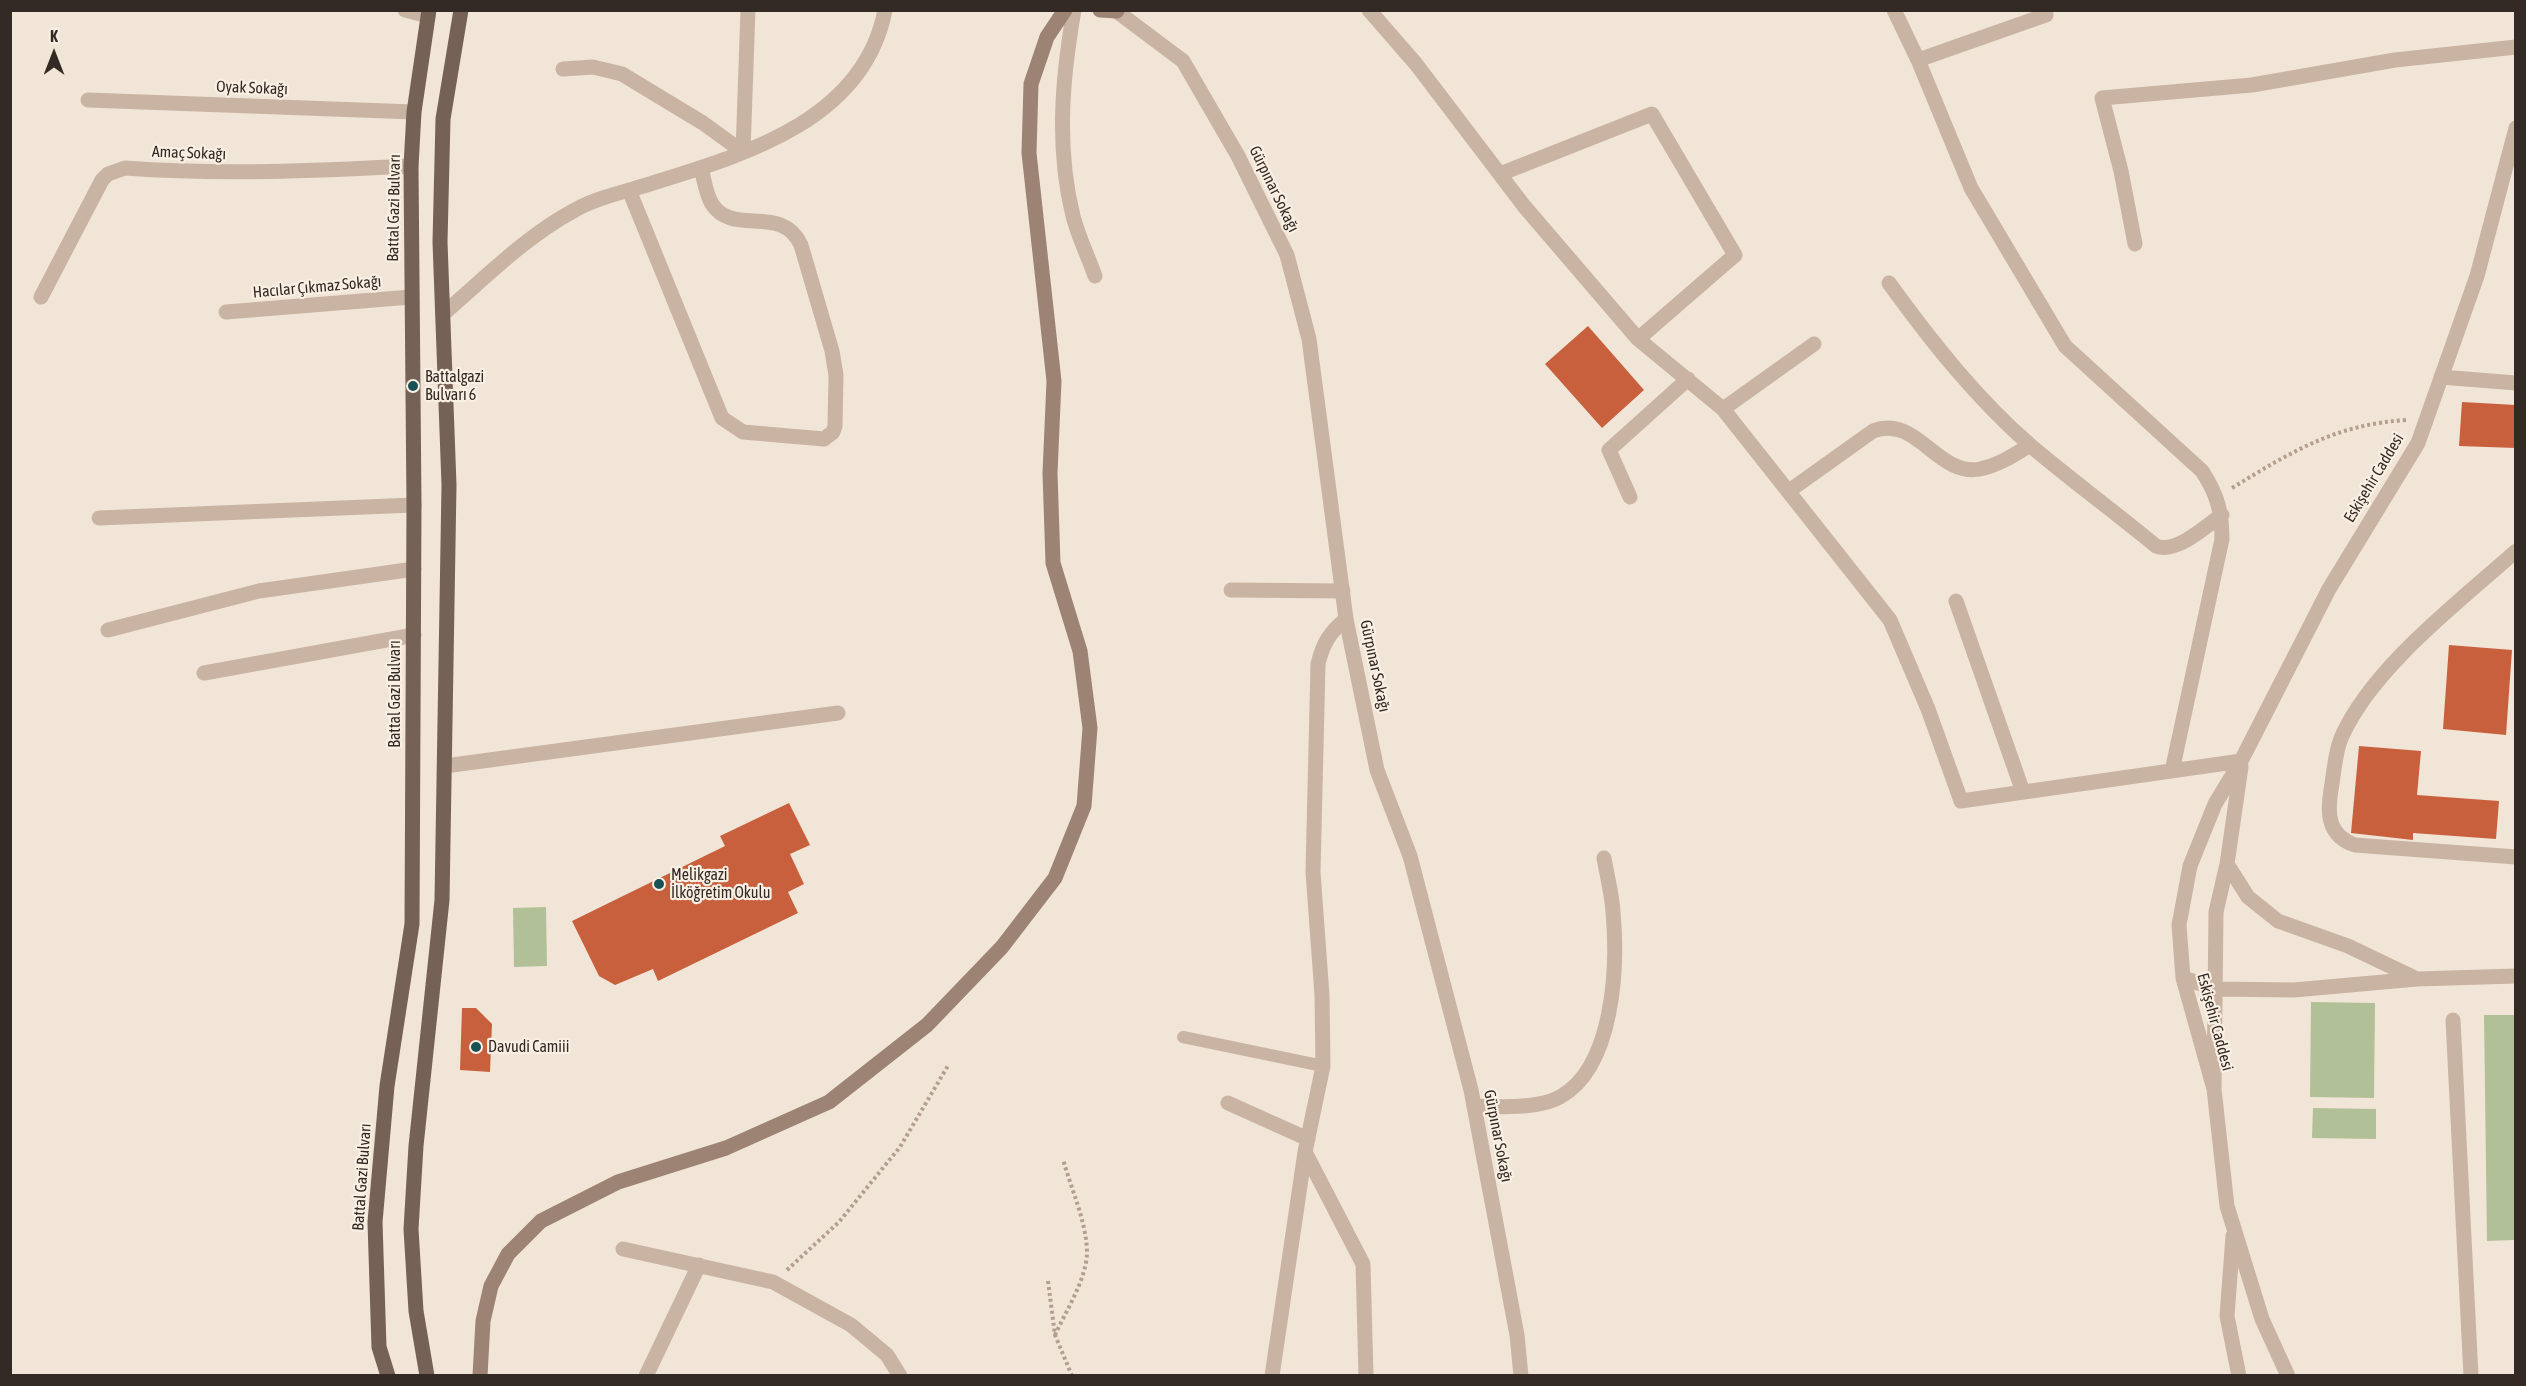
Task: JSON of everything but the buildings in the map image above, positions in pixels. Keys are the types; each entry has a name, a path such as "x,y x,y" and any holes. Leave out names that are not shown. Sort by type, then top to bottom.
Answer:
{"main road":[{"path":"428,1376 416,1311 411,1229 416,1146 442,900 449,485 440,242 444,119 461,10"},
{"name":"Battal Gazi Bulvarı","path":"388,1376 379,1347 375,1222 387,1086 412,924 414,505 411,166 414,112 429,13"}],"street":[{"path":"405,10 429,13"},
{"path":"743,152 748,10"},
{"path":"443,314 543,229 577,208 700,168 774,140 828,106 862,71 881,31 885,10"},
{"path":"480,1376 483,1321 491,1286 508,1254 541,1221 618,1182 726,1148 829,1102 927,1025 1002,947 1055,878 1084,806 1090,728 1080,651 1053,563 1050,473 1054,381 1029,153 1031,84 1047,37 1065,10"},
{"path":"1074,10 1064,68 1062,141 1073,216 1095,276"},
{"path":"1100,10 1116,11"},
{"path":"1369,10 1416,64 1500,174 1638,339 1723,409 1890,620 1928,709 1961,801 2241,761"},
{"path":"1894,10 1918,60 1971,188 2065,346 2202,471 2217,497 2222,515 2222,539 2172,771"},
{"path":"1918,60 2046,15 2044,10"},
{"name":"Gürpınar Sokağı","path":"1116,11 1183,61 1238,156 1287,255 1309,339 1346,619 1377,770 1410,856 1475,1106 1517,1335 1521,1376"},
{"path":"2135,244 2121,171 2102,98 2252,85 2394,60 2516,47"},
{"path":"562,69 592,67 622,74 703,123 743,152"},
{"name":"Oyak Sokağı","path":"88,100 414,112"},
{"path":"1500,174 1652,114 1735,255 1638,339"},
{"name":"Eskişehir Caddesi","path":"2214,1089 2183,978 2178,925 2190,867 2215,804 2241,761 2329,589 2418,443 2477,276 2516,128"},
{"name":"Amaç Sokağı","path":"41,297 102,180 116,170 125,168 191,173 302,172 411,166"},
{"path":"629,190 722,418 743,432 824,439 833,432 835,426 836,375 832,351 797,236 784,226 738,219 718,211 712,203 700,168"},
{"path":"1889,283 1937,349 2030,445 2162,548 2174,546 2222,515"},
{"name":"Hacılar Çıkmaz Sokağı","path":"226,312 411,297"},
{"path":"1723,409 1814,344"},
{"path":"2440,377 2516,383"},
{"path":"1630,497 1609,450 1688,379"},
{"path":"1789,491 1874,431 1884,427 1905,430 1949,463 1964,469 1979,469 2005,461 2030,445"},
{"path":"99,518 414,505"},
{"path":"2516,551 2399,658 2365,695 2340,739 2328,813 2334,831 2347,842 2355,845 2516,857"},
{"path":"108,630 259,591 414,569"},
{"path":"1231,590 1343,591"},
{"path":"1956,601 2023,792"},
{"path":"1272,1376 1307,1146 1323,1066 1322,995 1313,872 1318,664 1322,646 1332,630 1346,619"},
{"path":"204,673 414,635"},
{"path":"445,766 838,713"},
{"name":"Eskişehir Caddesi","path":"2241,761 2227,864 2216,912 2217,989 2214,1089 2227,1206 2262,1319 2288,1376"},
{"path":"1475,1106 1517,1107 1558,1098 1574,1087 1587,1073 1599,1049 1606,1024 1615,965 1613,911 1604,858"},
{"path":"2227,864 2248,897 2278,921 2348,946 2417,979"},
{"path":"2183,978 2217,989 2294,990 2417,979 2516,976"},
{"path":"2453,1020 2471,1376"},
{"path":"1228,1103 1307,1146 1363,1264 1366,1376"},
{"path":"2234,1229 2227,1316 2239,1376"},
{"path":"623,1250 773,1282 851,1324 887,1355 900,1376"},
{"path":"646,1376 699,1265"}],"lane":[{"path":"1183,1037 1323,1066"}],"path":[{"path":"2217,497 2273,463 2331,433 2377,422 2426,420"},
{"path":"773,1282 839,1222 893,1155 949,1064"},
{"path":"1055,1335 1083,1272 1087,1255 1085,1237 1063,1159"},
{"path":"1048,1281 1055,1335 1072,1376"}],"green space":[{"path":"546,907 547,966 514,967 513,908"},
{"path":"2311,1002 2375,1003 2374,1098 2310,1097"},
{"path":"2484,1015 2515,1015 2515,1240 2487,1241"},
{"path":"2313,1108 2376,1109 2376,1139 2312,1138"}],"place":[{"name":"Battalgazi Bulvarı 6","path":"413,386"},
{"name":"Melikgazi İlköğretim Okulu","path":"659,884"},
{"name":"Davudi Camiii","path":"476,1047"}]}
